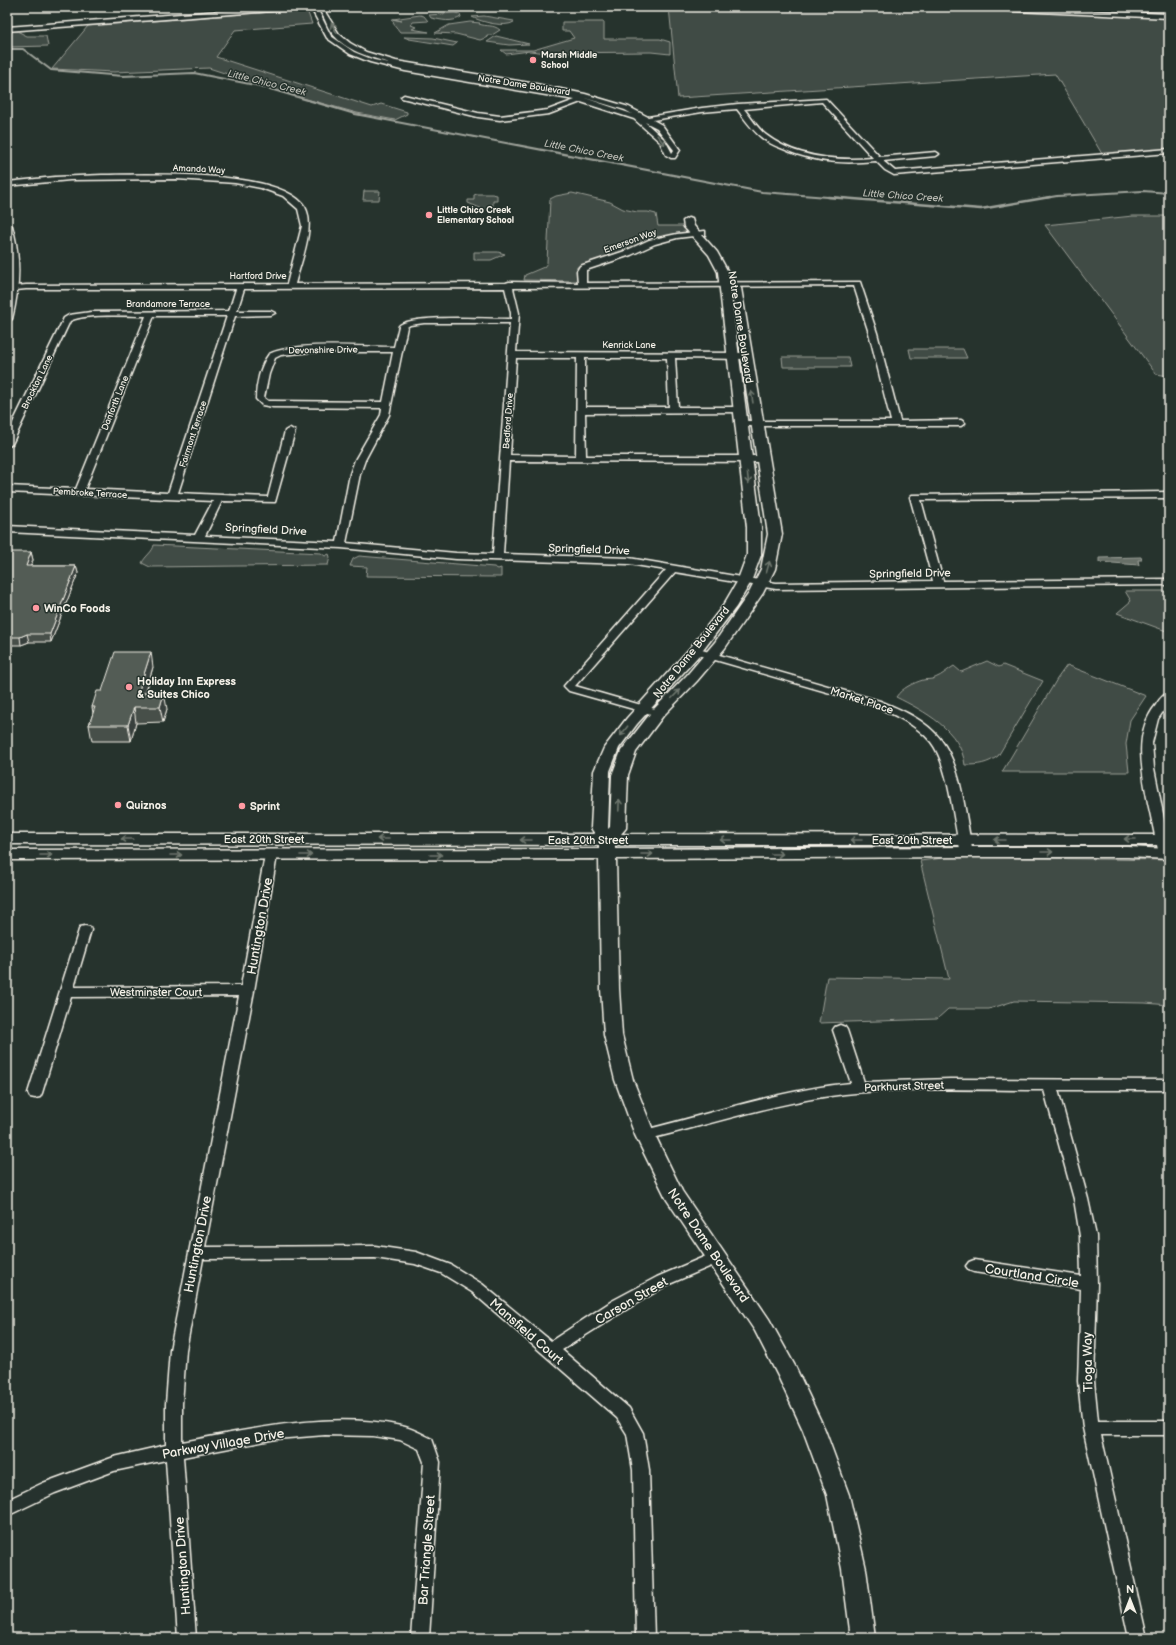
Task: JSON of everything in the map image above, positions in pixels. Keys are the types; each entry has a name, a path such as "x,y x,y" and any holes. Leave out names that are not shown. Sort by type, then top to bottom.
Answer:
{"street":[{"path":"7,29 299,7"},
{"name":"Notre Dame Boulevard","path":"318,7 315,10 329,37 352,53 393,67 584,98 626,109 658,126 674,142 677,150 674,157 668,154 663,141 640,121 584,98"},
{"path":"971,7 1169,16"},
{"path":"468,87 480,80"},
{"path":"404,97 478,115 500,118 548,112 584,98"},
{"path":"640,121 702,110 824,100 890,172 894,173 1169,151"},
{"path":"738,106 762,136 774,143 809,157 837,161 936,154"},
{"name":"Amanda Way","path":"7,184 65,178 204,177 242,181 272,189 294,200 307,217 290,286"},
{"path":"7,226 13,258 7,319"},
{"name":"Notre Dame Boulevard","path":"698,233 722,254 730,266 730,284 739,356 741,424 755,539 754,555 744,582 729,607 695,651 632,721 612,748 602,772 599,828 608,847 610,988 613,1035 624,1080 644,1136 674,1195 718,1257 762,1325 787,1372 814,1430 838,1495 854,1569 864,1638"},
{"name":"Emerson Way","path":"582,284 581,271 583,268 628,254 652,242 698,233"},
{"name":"Hartford Drive","path":"10,289 509,284 857,284 873,333 896,424"},
{"name":"Bedford Drive","path":"498,558 515,313 509,292 509,284"},
{"name":"Fairmont Terrace","path":"172,496 241,286"},
{"name":"Brandamore Terrace","path":"67,320 81,314 271,313"},
{"name":"Danforth Lane","path":"79,493 151,314"},
{"name":"Brockton Lane","path":"7,444 67,320"},
{"path":"341,545 355,474 360,460 385,415 403,326 415,321 514,321"},
{"name":"Devonshire Drive","path":"387,405 273,404 265,403 260,399 260,394 270,357 275,353 293,350 398,350"},
{"name":"Kenrick Lane","path":"512,355 739,356"},
{"path":"581,355 581,459"},
{"path":"671,355 674,410"},
{"name":"Notre Dame Boulevard","path":"608,847 618,828 620,775 629,751 658,713 711,655 756,593 768,569 775,534 757,424 739,356"},
{"path":"581,410 740,410"},
{"path":"741,424 961,423"},
{"path":"172,496 272,500 290,430"},
{"path":"505,458 762,459"},
{"name":"Pembroke Terrace","path":"7,489 172,496"},
{"path":"939,585 915,497 1169,495"},
{"path":"199,537 219,498"},
{"name":"Springfield Drive","path":"7,529 341,545 456,556 628,561 744,582 800,586 1169,582"},
{"path":"658,713 573,689 569,686 673,568"},
{"name":"Market Place","path":"695,651 876,702 913,720 937,742 947,762 965,844"},
{"path":"1166,847 1146,766 1146,740 1147,731 1154,714 1169,696"},
{"name":"East 20th Street","path":"7,839 477,838 608,847 896,853 1092,852 1166,847"},
{"name":"East 20th Street","path":"7,855 271,855 608,847 965,844 1166,847"},
{"name":"East 20th Street","path":"896,853 911,848 965,844"},
{"name":"Huntington Drive","path":"187,1638 174,1451 174,1404 178,1350 247,992 271,855"},
{"path":"35,1093 84,930"},
{"name":"Westminster Court","path":"66,992 247,992"},
{"path":"840,1030 859,1088"},
{"name":"Parkhurst Street","path":"644,1136 818,1093 859,1088 910,1084 1169,1085"},
{"name":"Tioga Way","path":"1050,1085 1082,1206 1088,1236 1089,1284 1086,1366 1091,1428 1138,1638"},
{"name":"Mansfield Court","path":"196,1253 375,1252 416,1258 446,1269 477,1288 623,1413 635,1433 640,1470 645,1638"},
{"name":"Carson Street","path":"549,1350 618,1306 662,1281 718,1257"},
{"name":"Courtland Circle","path":"974,1266 1089,1284"},
{"name":"Parkway Village Drive","path":"7,1508 49,1488 114,1464 276,1432 325,1428 373,1429 402,1433 426,1444 432,1462"},
{"path":"1091,1428 1169,1428"},
{"name":"Bar Triangle Street","path":"420,1638 432,1462"}],"shaded area":[{"path":"669,7 910,7 1169,18 1169,149 1102,154 1055,74 678,98"},
{"path":"1025,7 1169,7 1169,13"},
{"path":"299,10 308,13 312,24 235,30 216,57 372,107 381,104 407,112 407,114 395,120 357,113 292,95 209,68 114,72 52,69 88,26"},
{"path":"460,14 461,17 454,20 446,20 431,18 429,15"},
{"path":"420,15 424,16 428,21 413,22 411,25 416,27 412,29 429,32 400,32 391,20 402,21 393,19"},
{"path":"484,16 514,22 510,24 499,24 481,21 472,17"},
{"path":"470,22 492,26 500,30 492,35 487,35 486,36 488,37 480,40 456,34 435,33 449,25"},
{"path":"562,22 604,22 604,39 660,39 670,42 670,54 651,52 547,53 530,51 506,54 501,50 533,50 574,38 569,31 562,31"},
{"path":"7,31 17,31 27,36 46,36 48,46 7,47"},
{"path":"496,36 529,44 509,45 487,42"},
{"path":"404,37 433,38 457,43 453,46"},
{"path":"364,191 380,191 379,200 363,200"},
{"path":"572,193 610,202 623,209 656,214 658,226 685,226 689,232 577,267 577,281 524,280 525,275 544,267 547,263 550,199 556,196"},
{"path":"474,195 497,195 497,201 493,201 493,207 485,210 468,203 468,200 474,200"},
{"path":"1133,216 1169,216 1169,376 1156,374 1045,225"},
{"path":"474,252 498,252 505,254 491,260 474,260"},
{"path":"909,349 963,349 967,358 911,358"},
{"path":"782,357 848,357 850,367 783,367"},
{"path":"154,545 321,553 325,556 329,554 330,557 328,565 150,567 142,563"},
{"path":"359,556 494,567 498,569 501,568 501,577 366,576 367,567 350,566 353,559"},
{"path":"1141,557 1142,560 1138,560 1139,565 1099,562 1099,558"},
{"path":"1125,591 1169,591 1169,632 1117,613 1131,601"},
{"path":"987,661 999,667 1003,665 1043,681 998,756 982,764 965,765 962,753 956,742 940,723 929,715 896,697 908,686 923,680 938,677 954,666 961,672"},
{"path":"1067,665 1146,696 1130,720 1126,744 1129,772 1002,772 1057,679"},
{"path":"950,857 1169,860 1169,1005 1145,1003 1014,1001 989,1009 948,1009 937,1019 819,1023 827,977 949,979 920,861"}],"building":[{"name":"WinCo Foods","path":"10,552 31,552 26,566 76,566 50,634 27,634 20,637 7,637 7,558"},
{"path":"115,652 151,652 138,693 164,693 160,707 134,707 128,725 89,725 95,707 92,707 97,691 102,691"}],"waterway":[{"name":"Little Chico Creek","path":"7,49 23,49 51,70 123,76 194,73 260,86 355,114 762,192 833,197"},
{"name":"Little Chico Creek","path":"1045,198 1143,191 1169,193"},
{"name":"Little Chico Creek","path":"828,197 833,197"},
{"name":"Little Chico Creek","path":"833,197 841,198"},
{"name":"Little Chico Creek","path":"833,197 981,209 1050,197"}],"place":[{"name":"Marsh Middle School","path":"533,60"},
{"name":"Little Chico Creek Elementary School","path":"429,215"},
{"name":"WinCo Foods","path":"36,608"},
{"name":"Holiday Inn Express & Suites Chico","path":"129,687"},
{"name":"Quiznos","path":"118,805"},
{"name":"Sprint","path":"242,806"}]}
